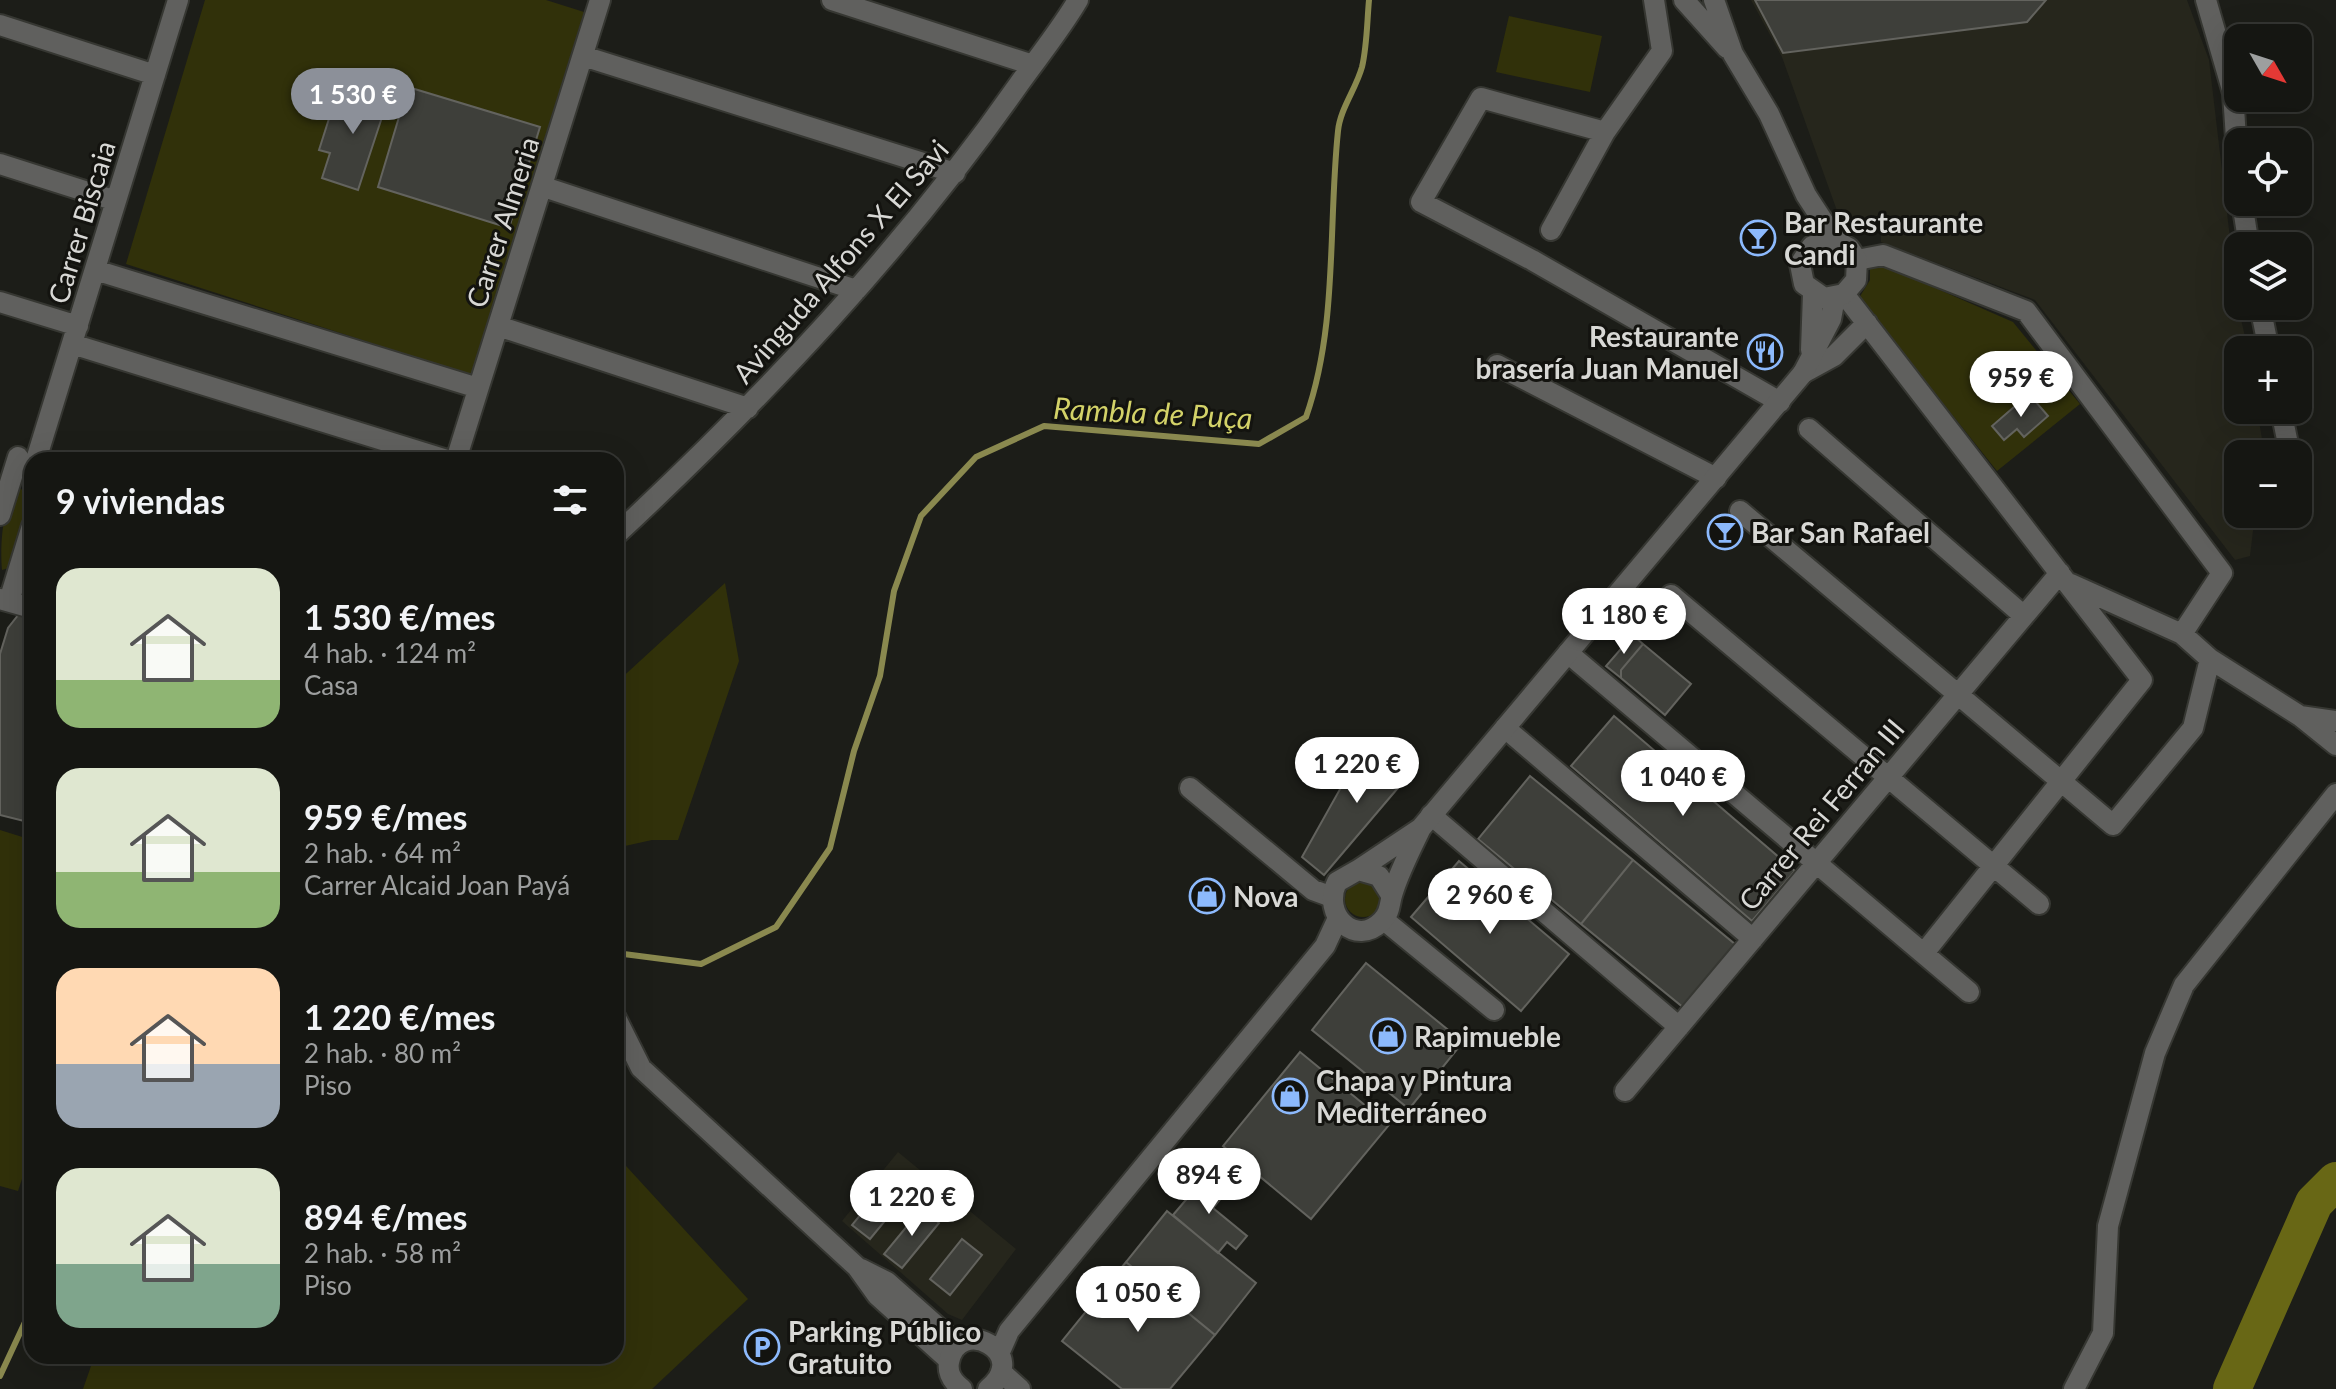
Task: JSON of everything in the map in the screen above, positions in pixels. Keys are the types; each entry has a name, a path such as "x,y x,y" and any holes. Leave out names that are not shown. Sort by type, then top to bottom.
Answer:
{"street":[{"name":"Carrer Biscaia","path":"24,452 75,335 178,0"},
{"name":"Carrer Almeria","path":"458,452 544,187 600,0"},
{"path":"832,0 1033,65"},
{"name":"Avinguda Alfons X El Savi","path":"624,519 748,408 856,290 955,173 1078,0"},
{"path":"1551,230 1605,132 1662,51 1654,0"},
{"path":"1332,897 1343,877 1358,870 1426,821 1505,728 1803,373 1840,296 1856,280 1857,260 1849,248 1836,241 1806,195 1769,114 1733,54 1684,0"},
{"path":"1714,0 1733,54"},
{"path":"2206,0 2233,93 2235,128"},
{"path":"0,25 155,75"},
{"path":"583,56 955,173"},
{"path":"1605,132 1481,98 1421,202 1532,260 1780,402"},
{"path":"0,164 116,201"},
{"path":"544,187 856,290"},
{"path":"1806,195 1812,246"},
{"path":"1836,241 1812,246 1802,258 1800,271 1804,284 1813,294 1840,296 1867,323 2142,680 1924,953"},
{"path":"1857,260 1883,255 2026,311 2222,573 2182,634"},
{"path":"95,270 478,388"},
{"path":"1811,353 1813,294"},
{"path":"0,302 75,335 434,452"},
{"path":"1803,373 1825,362 1867,323"},
{"path":"498,326 748,408"},
{"path":"1497,365 1716,478"},
{"path":"1809,429 2024,616"},
{"name":"Carrer Biscaia","path":"0,515 22,457"},
{"path":"1740,511 2113,825 2193,728 2210,659"},
{"path":"5,600 24,548"},
{"path":"2064,577 2182,634 2210,659 2300,716 2336,745"},
{"name":"Carrer Rei Ferran III","path":"1625,1091 2024,616 2064,577"},
{"path":"1671,595 2039,904"},
{"path":"1568,653 1969,992"},
{"path":"2300,716 2336,721"},
{"path":"1505,728 1753,939"},
{"path":"1190,788 1313,890 1332,897 1346,924"},
{"path":"2074,1389 2103,1333 2108,1226 2155,1053 2184,985 2336,794"},
{"path":"1346,924 1371,929 1384,920 1391,895 1426,821"},
{"path":"1426,821 1679,1027"},
{"path":"1358,870 1379,876 1391,895"},
{"path":"1384,920 1494,1010"},
{"path":"996,1372 1009,1331 1346,924"},
{"path":"624,1034 641,1068 857,1267 887,1282 954,1373 973,1339 996,1372 1020,1389"}],"shaded area":[{"path":"205,0 546,0 584,12 471,375 126,264"},
{"path":"1751,0 2187,0 2209,60 2224,187 2224,216 2227,216 2229,232 2224,232 2224,320 2241,320 2245,336 2224,336 2224,424 2259,424 2262,440 2224,440 2224,528 2253,528 2250,556 2235,560 2035,300 1881,242 1881,232 1841,222 1782,57"},
{"path":"1509,16 1602,36 1590,92 1496,72"},
{"path":"1885,266 2013,322 2080,404 1997,471 1859,298 1870,280 1870,267"},
{"path":"20,489 24,490 24,532 15,562 12,567 2,570 5,515"},
{"path":"725,583 739,661 678,840 652,840 624,846 624,676"},
{"path":"0,830 24,838 24,1173 18,1191 0,1186"},
{"path":"1363,881 1376,886 1381,899 1376,912 1363,917 1350,912 1345,899 1350,886"},
{"path":"898,1152 1016,1249 962,1320 948,1314 842,1221"},
{"path":"624,1164 748,1299 652,1389 83,1389 91,1366 624,1364"}],"building":[{"path":"1755,0 2046,0 2027,22 1783,53"},
{"path":"354,84 389,96 358,190 322,178 330,153 319,150 333,106 345,111"},
{"path":"408,87 540,127 509,228 378,187"},
{"path":"2029,394 2048,416 2024,437 2017,429 2004,440 1992,426"},
{"path":"24,613 24,821 0,815 0,654 8,628 19,614"},
{"path":"1633,635 1643,644 1621,670 1621,678 1606,666"},
{"path":"1643,644 1691,684 1665,715 1621,678 1621,670"},
{"path":"1614,716 1795,871 1752,921 1571,766"},
{"path":"1379,740 1414,769 1324,875 1302,857 1344,782"},
{"path":"1530,776 1633,860 1581,924 1478,839"},
{"path":"1633,860 1736,945 1684,1008 1581,924"},
{"path":"1459,861 1569,954 1521,1011 1411,917"},
{"name":"Rapimueble","path":"1366,963 1463,1042 1409,1109 1312,1030"},
{"path":"1300,1052 1389,1125 1311,1219 1223,1146"},
{"path":"1208,1174 1228,1190 1213,1208 1247,1236 1236,1249 1227,1242 1218,1253 1173,1215"},
{"path":"889,1180 907,1194 870,1239 852,1225"},
{"path":"922,1208 939,1223 902,1268 884,1254"},
{"path":"1167,1211 1256,1283 1215,1335 1126,1262"},
{"path":"962,1239 982,1255 950,1295 930,1279"},
{"path":"1126,1262 1215,1335 1170,1389 1122,1389 1062,1341"}],"waterway":[{"name":"Rambla de Puça","path":"624,954 701,964 776,927 830,848 854,751 880,676 894,591 921,516 976,457 1044,426 1259,444 1306,417 1316,382 1328,312 1338,131 1362,67 1369,0"},
{"path":"2232,1389 2314,1203 2336,1181"},
{"name":"Rambla de Puça","path":"0,1376 24,1324"}],"place":[{"name":"Bar Restaurante Candi","path":"1758,238"},
{"name":"Restaurante brasería Juan Manuel","path":"1765,352"},
{"name":"Bar San Rafael","path":"1725,532"},
{"name":"Nova","path":"1207,896"},
{"name":"Rapimueble","path":"1388,1036"},
{"name":"Chapa y Pintura Mediterráneo","path":"1290,1096"},
{"name":"Parking Público Gratuito","path":"762,1347"}]}
